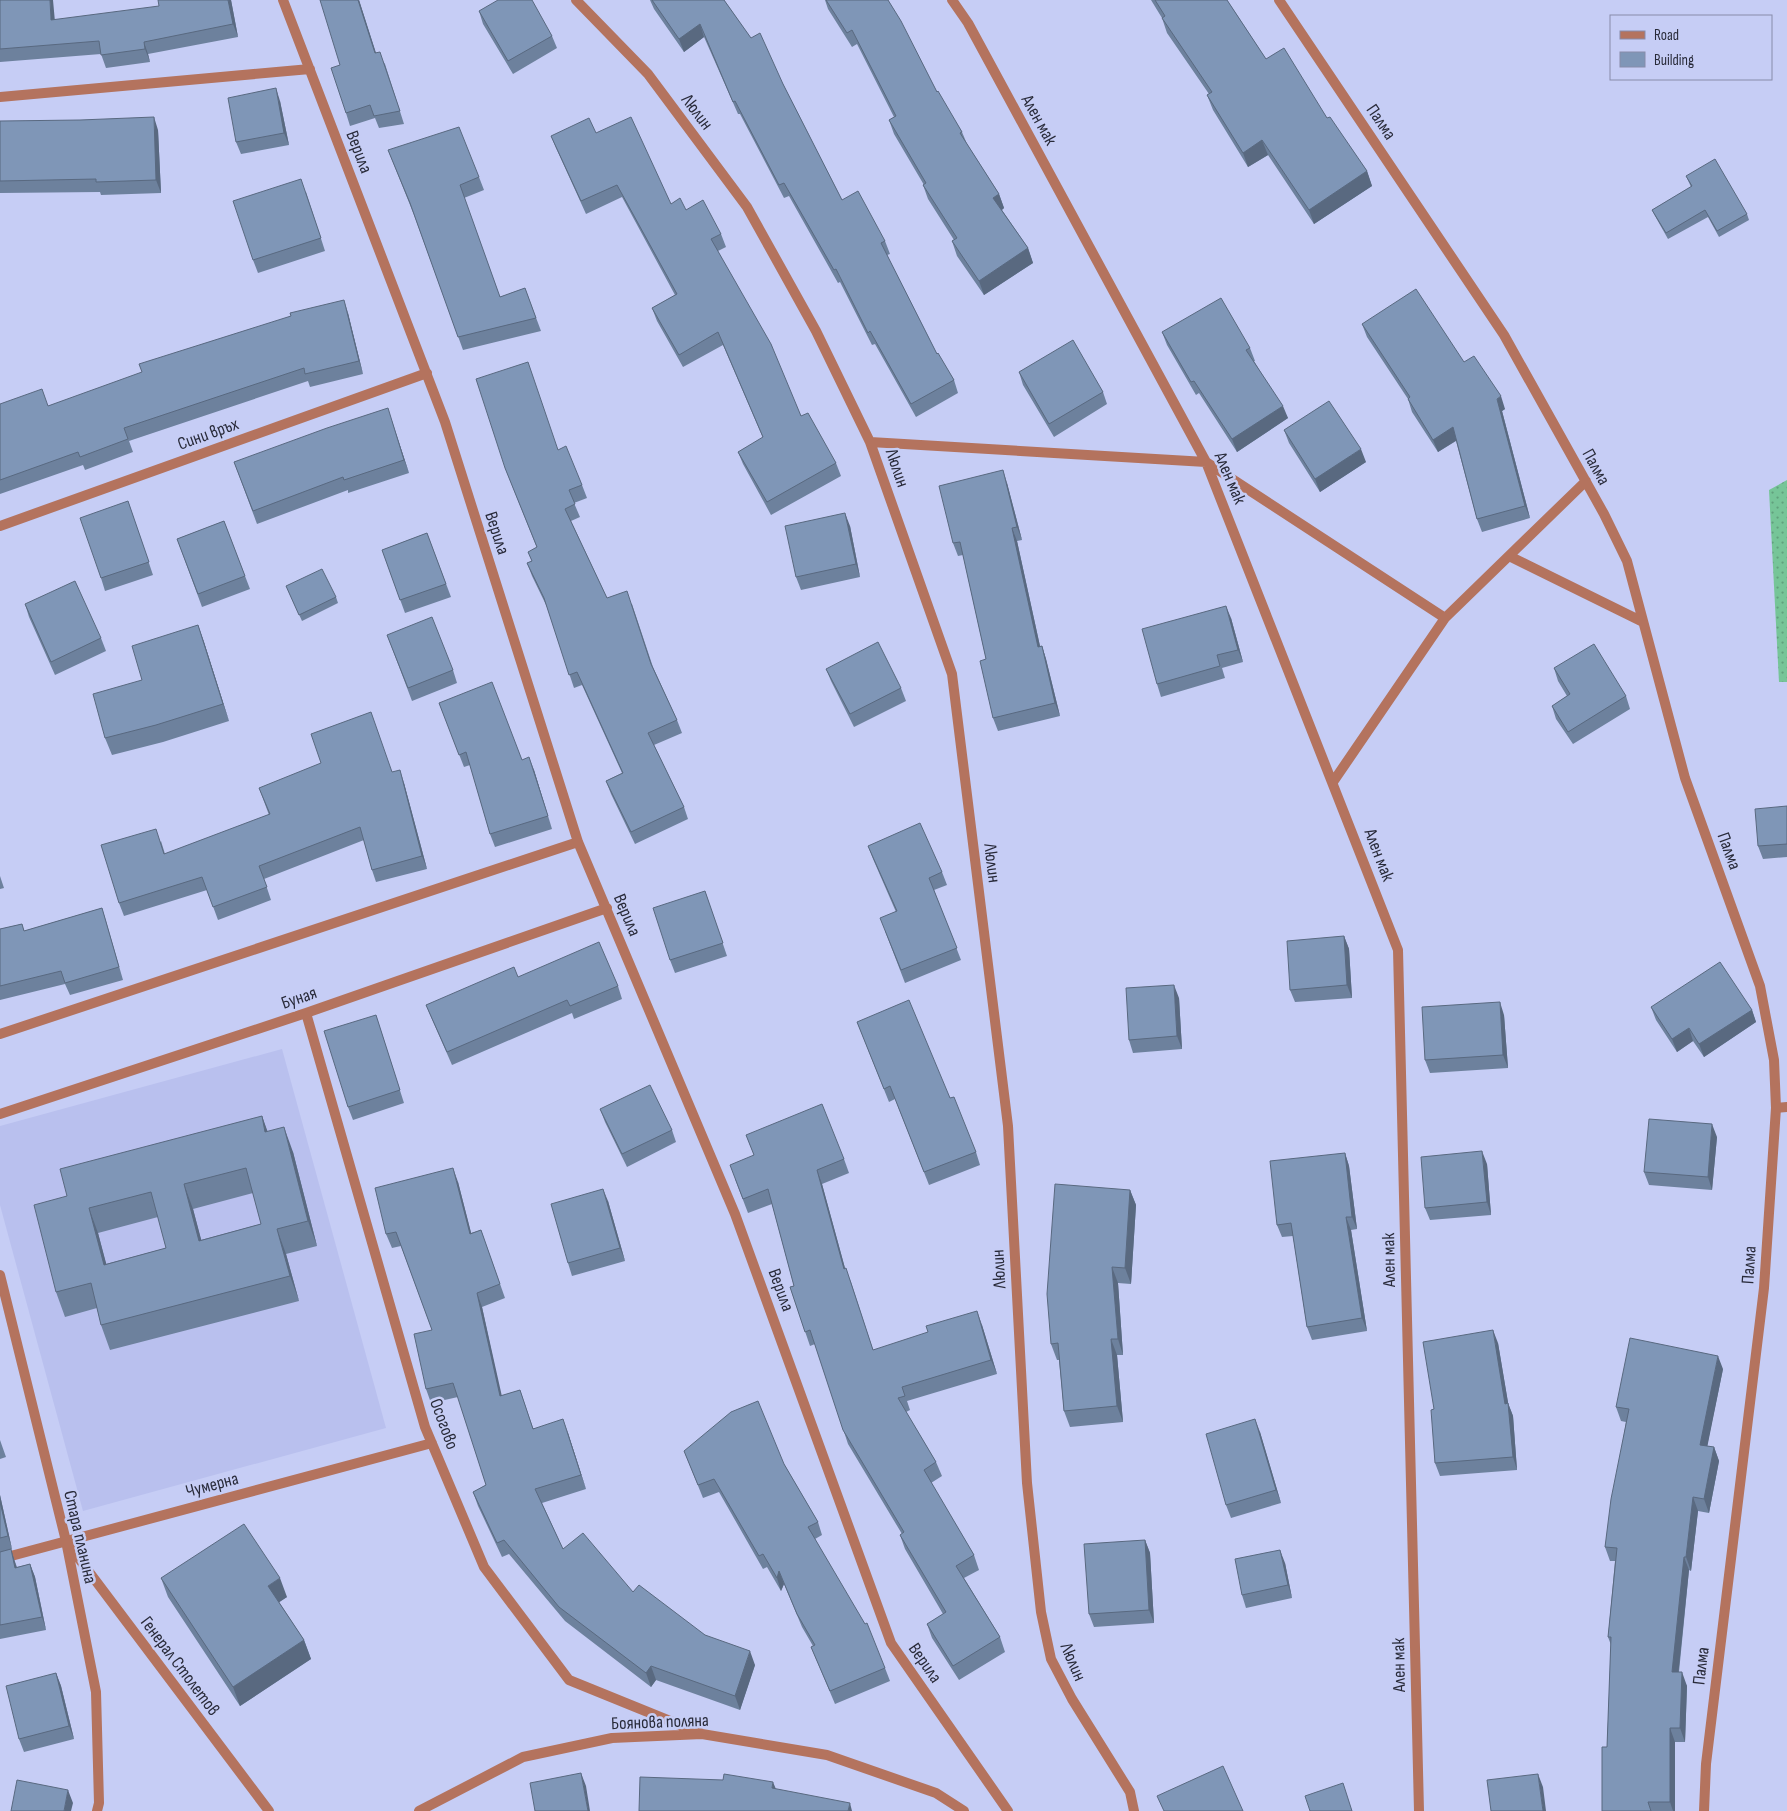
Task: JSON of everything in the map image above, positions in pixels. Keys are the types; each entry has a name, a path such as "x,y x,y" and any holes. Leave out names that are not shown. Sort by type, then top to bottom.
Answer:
{"street":[{"name":"Верила","path":"283,0 445,422 578,842 736,1214 891,1643 1008,1811"},
{"name":"Люлин","path":"576,0 648,74 747,207 816,332 870,442 952,674 1008,1126 1027,1483 1041,1612 1051,1659 1072,1699 1130,1792 1134,1811"},
{"name":"Ален мак","path":"952,0 968,23 1206,462 1398,950 1419,1811"},
{"name":"Палма","path":"1279,0 1504,335 1586,481 1627,561 1685,778 1760,986 1774,1060 1776,1108 1764,1288 1706,1764 1704,1811"},
{"path":"0,97 310,69"},
{"name":"Сини връх","path":"0,526 426,374"},
{"path":"870,442 1206,462 1445,618"},
{"path":"1333,782 1445,618 1586,481"},
{"path":"1509,556 1643,622"},
{"path":"0,1034 578,842"},
{"name":"Буная","path":"0,1114 306,1013 607,908"},
{"name":"Осогово","path":"306,1013 425,1427 484,1567 569,1680 702,1734"},
{"path":"1776,1108 1787,1108"},
{"name":"Стара планина","path":"0,1275 66,1542 96,1692 99,1803 97,1811"},
{"name":"Чумерна","path":"0,1560 432,1443"},
{"name":"Генерал Столетов","path":"66,1542 269,1811"},
{"name":"Боянова поляна","path":"419,1811 523,1757 612,1738 702,1734 827,1755 936,1793 964,1811"}],"shaded area":[{"path":"282,1049 386,1428 83,1511 0,1205 0,1126"}],"green space":[{"path":"1787,480 1787,682 1779,682 1769,490"}],"building":[{"path":"0,0 50,0 51,20 159,6 158,0 228,0 233,24 144,42 145,49 101,55 99,41 0,49"},
{"path":"320,0 358,0 375,53 380,52 400,111 374,116 370,105 346,113 331,68 340,65"},
{"path":"498,0 532,0 552,36 508,61 479,11"},
{"path":"652,0 724,0 751,38 760,33 783,84 842,200 858,191 885,241 881,243 937,354 954,380 911,404 870,331 868,333 836,269 834,270 784,183 779,185 735,101 733,102 700,24 679,39"},
{"path":"826,0 888,0 901,21 937,92 962,132 960,133 999,194 993,198 1028,248 979,281 952,241 957,238 923,185 926,183 889,120 896,116 852,30 847,33"},
{"path":"1155,0 1227,0 1266,59 1284,48 1327,118 1330,117 1367,171 1309,210 1262,140 1243,153 1207,95 1212,92 1162,18 1165,16"},
{"path":"276,88 284,133 236,142 228,98"},
{"path":"154,117 156,180 96,182 96,179 0,181 0,121"},
{"path":"631,117 671,204 680,198 686,210 703,200 721,234 711,239 771,344 801,416 808,413 836,463 767,502 738,452 763,437 718,332 679,355 652,308 677,294 617,185 581,201 551,136 589,118 596,133"},
{"path":"459,127 479,177 460,185 500,297 525,288 536,318 458,337 410,203 388,150"},
{"path":"1715,159 1747,214 1717,231 1705,210 1666,233 1652,210 1692,186 1686,176"},
{"path":"301,179 321,238 253,260 233,201"},
{"path":"1416,289 1464,362 1474,356 1501,396 1497,399 1525,506 1477,519 1453,427 1433,440 1408,399 1410,397 1362,324"},
{"path":"1221,298 1250,348 1246,350 1283,406 1232,439 1194,381 1191,382 1162,332"},
{"path":"344,300 359,361 305,374 304,368 124,428 128,439 80,457 78,452 0,480 0,404 42,389 48,406 142,372 139,364 291,316 290,313"},
{"path":"1073,340 1103,392 1049,424 1019,372"},
{"path":"528,362 558,450 566,446 582,485 569,490 575,504 565,509 607,598 627,591 651,664 677,720 648,733 684,807 631,832 606,781 623,773 577,672 569,675 544,598 527,563 532,561 528,552 537,547 505,468 476,379"},
{"path":"1329,401 1361,449 1315,479 1284,430"},
{"path":"388,408 404,460 344,480 343,477 253,511 234,462"},
{"path":"1003,470 1017,527 1012,528 1038,647 1042,646 1055,703 993,718 980,661 986,659 960,542 953,543 939,486"},
{"path":"128,501 149,562 101,578 80,518"},
{"path":"845,513 856,564 796,577 785,526"},
{"path":"224,521 245,576 198,594 177,539"},
{"path":"427,533 446,584 400,600 382,550"},
{"path":"322,569 336,597 299,615 286,586"},
{"path":"75,581 101,638 51,662 25,604"},
{"path":"1226,606 1238,650 1217,655 1220,666 1157,684 1142,629"},
{"path":"432,617 453,670 408,688 387,635"},
{"path":"198,625 223,704 156,725 105,738 93,694 142,680 132,646"},
{"path":"878,642 901,688 850,714 826,669"},
{"path":"1594,644 1626,696 1568,732 1552,706 1570,694 1554,668"},
{"path":"492,682 522,760 529,757 548,816 490,834 466,752 459,755 439,703"},
{"path":"371,712 392,772 400,770 422,856 372,870 360,827 259,866 267,887 213,907 202,877 119,903 101,845 156,829 164,854 270,814 259,788 321,763 311,734"},
{"path":"1787,806 1787,844 1758,846 1755,809"},
{"path":"920,823 942,872 929,878 957,948 901,970 880,918 897,911 868,846"},
{"path":"705,891 723,943 670,960 653,908"},
{"path":"102,908 119,967 65,983 61,971 0,986 0,929 22,924 24,931"},
{"path":"1344,936 1347,985 1290,990 1287,941"},
{"path":"599,942 618,986 570,1006 567,1000 447,1052 426,1005 514,967 518,977"},
{"path":"1720,962 1752,1010 1699,1044 1689,1028 1672,1039 1651,1007"},
{"path":"1174,985 1177,1036 1129,1040 1126,988"},
{"path":"909,1000 950,1098 954,1097 976,1152 924,1172 890,1086 884,1089 857,1022"},
{"path":"1500,1002 1503,1055 1425,1060 1422,1007"},
{"path":"376,1015 400,1090 348,1107 324,1031"},
{"path":"650,1085 672,1130 622,1154 600,1109"},
{"path":"822,1104 844,1159 817,1170 844,1269 846,1268 873,1350 928,1332 926,1326 977,1311 991,1360 902,1387 905,1396 898,1398 936,1462 924,1470 974,1555 956,1566 1000,1637 953,1666 927,1624 946,1612 900,1535 904,1532 843,1430 810,1330 805,1332 790,1287 794,1286 768,1189 743,1199 730,1165 754,1155 746,1135"},
{"path":"262,1116 265,1132 284,1127 308,1221 277,1229 290,1276 101,1325 91,1283 56,1292 34,1205 67,1196 60,1169","holes":["246,1168 261,1224 199,1241 184,1184","151,1192 166,1248 104,1265 89,1208"]},
{"path":"1649,1119 1712,1124 1708,1177 1644,1172"},
{"path":"1482,1151 1487,1202 1425,1208 1421,1157"},
{"path":"1345,1153 1352,1217 1346,1217 1362,1318 1307,1327 1291,1223 1277,1225 1270,1161"},
{"path":"453,1168 470,1234 481,1230 500,1284 477,1293 500,1396 520,1390 533,1429 563,1419 581,1475 535,1489 563,1549 583,1533 633,1592 639,1585 705,1635 750,1651 735,1696 651,1666 646,1673 559,1607 504,1540 497,1543 473,1492 486,1485 453,1383 426,1389 414,1334 432,1330 396,1232 386,1234 375,1188"},
{"path":"1055,1184 1130,1190 1125,1268 1112,1267 1118,1339 1111,1339 1117,1406 1064,1411 1058,1343 1051,1344 1047,1294"},
{"path":"603,1189 620,1248 568,1263 551,1204"},
{"path":"1493,1330 1505,1404 1508,1403 1513,1457 1435,1463 1431,1410 1434,1409 1423,1342"},
{"path":"1630,1338 1718,1356 1700,1445 1714,1447 1704,1499 1693,1497 1686,1557 1684,1557 1672,1672 1682,1672 1680,1728 1670,1728 1670,1802 1648,1802 1651,1811 1602,1811 1602,1747 1607,1747 1611,1637 1608,1637 1617,1548 1605,1547 1611,1499 1629,1409 1616,1407"},
{"path":"758,1401 784,1464 818,1522 808,1527 865,1624 867,1623 885,1668 830,1691 811,1647 815,1645 797,1614 779,1571 777,1578 763,1554 759,1556 714,1479 698,1485 684,1451 731,1412"},
{"path":"1255,1419 1276,1490 1226,1505 1206,1434"},
{"path":"0,1502 8,1536 0,1538"},
{"path":"244,1524 280,1578 268,1586 304,1640 233,1687 161,1578"},
{"path":"1145,1540 1149,1610 1089,1614 1084,1544"},
{"path":"11,1549 15,1568 30,1564 42,1617 0,1625 0,1552"},
{"path":"1280,1550 1288,1585 1242,1595 1235,1559"},
{"path":"56,1673 69,1726 19,1739 6,1686"},
{"path":"1223,1766 1243,1811 1164,1811 1157,1796"},
{"path":"581,1773 588,1811 535,1811 530,1783"},
{"path":"724,1774 773,1782 772,1788 850,1803 848,1811 639,1811 640,1777 723,1780"},
{"path":"1538,1774 1543,1811 1491,1811 1487,1780"},
{"path":"17,1780 68,1790 64,1811 11,1811"},
{"path":"1343,1783 1352,1811 1310,1811 1305,1796"}]}
